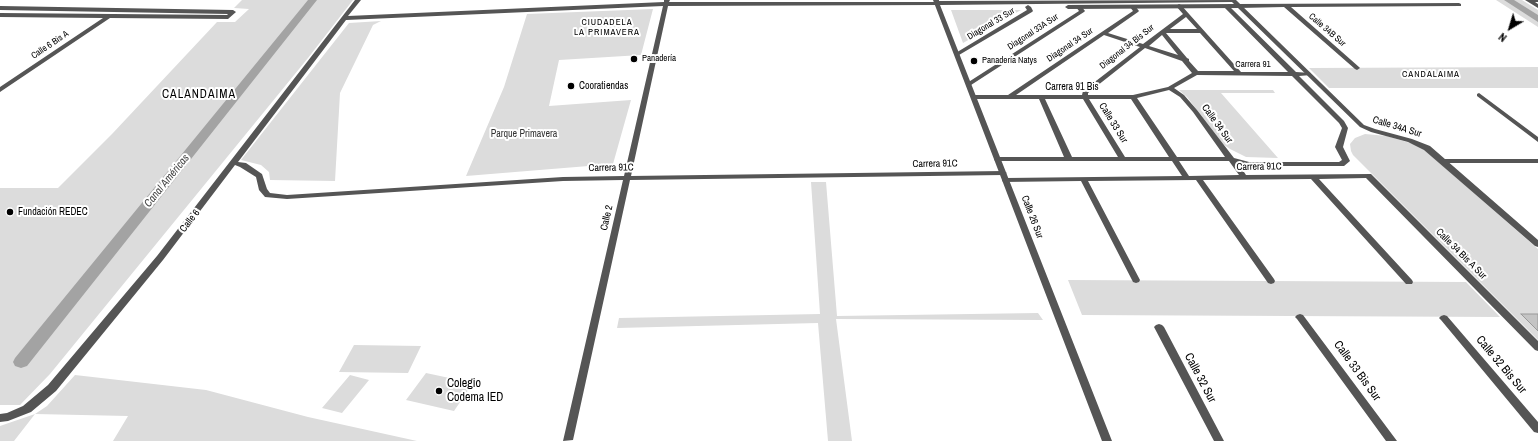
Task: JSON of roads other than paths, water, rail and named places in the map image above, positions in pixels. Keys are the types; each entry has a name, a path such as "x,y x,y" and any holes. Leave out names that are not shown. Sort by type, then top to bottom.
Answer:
{"street":[{"name":"Calle 6","path":"0,418 8,417 27,409 52,388 160,258 235,163 358,0"},
{"path":"938,4 1007,1 1220,0 1286,6 1459,5 1451,0"},
{"path":"1220,0 1345,125 1339,147 1346,160 1341,164 1353,176"},
{"path":"1528,0 1538,6"},
{"path":"1533,0 1538,0"},
{"path":"345,18 667,2 938,4 1028,7 1226,6 1236,2"},
{"name":"Calle 2","path":"568,440 667,2"},
{"name":"Calle 34A Sur","path":"1236,2 1367,129 1398,136 1421,144 1443,161 1538,244"},
{"name":"Calle 26 Sur","path":"938,4 1107,441"},
{"path":"1179,6 1240,74"},
{"name":"Calle 34B Sur","path":"1286,6 1357,68"},
{"name":"Diagonal 33 Sur","path":"957,54 1030,11 1028,7"},
{"name":"Diagonal 33A Sur","path":"969,84 1082,11 1079,7"},
{"name":"Diagonal 34 Sur","path":"1009,97 1136,11 1133,7"},
{"path":"0,8 233,12 228,17 0,15"},
{"name":"Calle 6 Bis A","path":"0,90 118,10"},
{"name":"Diagonal 34 Bis Sur","path":"1085,97 1085,92 1088,88 1186,14"},
{"path":"1162,32 1201,31"},
{"path":"1162,32 1187,60 1196,74"},
{"path":"1103,33 1187,60"},
{"name":"Carrera 91","path":"1196,74 1309,74"},
{"name":"Carrera 91 Bis","path":"974,97 1132,98 1170,88 1196,74"},
{"name":"Calle 34 Sur","path":"1170,88 1182,96 1195,111 1229,159 1244,177"},
{"path":"1479,95 1538,140"},
{"path":"1042,97 1069,159"},
{"name":"Calle 33 Sur","path":"1085,97 1123,159"},
{"path":"1132,98 1187,178"},
{"name":"Carrera 91C","path":"998,159 1229,159 1250,164 1341,164"},
{"path":"1443,161 1538,161"},
{"name":"Carrera 91C","path":"235,163 243,165 259,176 263,190 268,195 278,197 563,179 1005,176 1083,179 1368,176"},
{"name":"Calle 34 Bis A Sur","path":"1368,176 1538,347"},
{"path":"1313,177 1409,282"},
{"path":"1198,178 1272,281"},
{"path":"1083,179 1136,280"},
{"name":"Calle 33 Bis Sur","path":"1300,317 1392,441"},
{"name":"Calle 32 Bis Sur","path":"1444,318 1538,429"},
{"name":"Calle 32 Sur","path":"1159,327 1219,441"}],"waterway":[{"name":"Canal Américas","path":"21,362 313,0"},
{"path":"1508,0 1538,19"}],"place":[{"name":"Panadería","path":"634,59"},
{"name":"Panadería Natys","path":"974,61"},
{"name":"Cooratiendas","path":"571,86"},
{"name":"Fundación REDEC","path":"10,212"},
{"name":"Colegio Codema IED","path":"439,391"}],"district":[{"name":"CIUDADELA LA PRIMAVERA","path":"607,28"},
{"name":"CANDALAIMA","path":"1431,75"},
{"name":"CALANDAIMA","path":"199,95"}],"park label":[{"name":"Parque Primavera","path":"524,134"}]}
